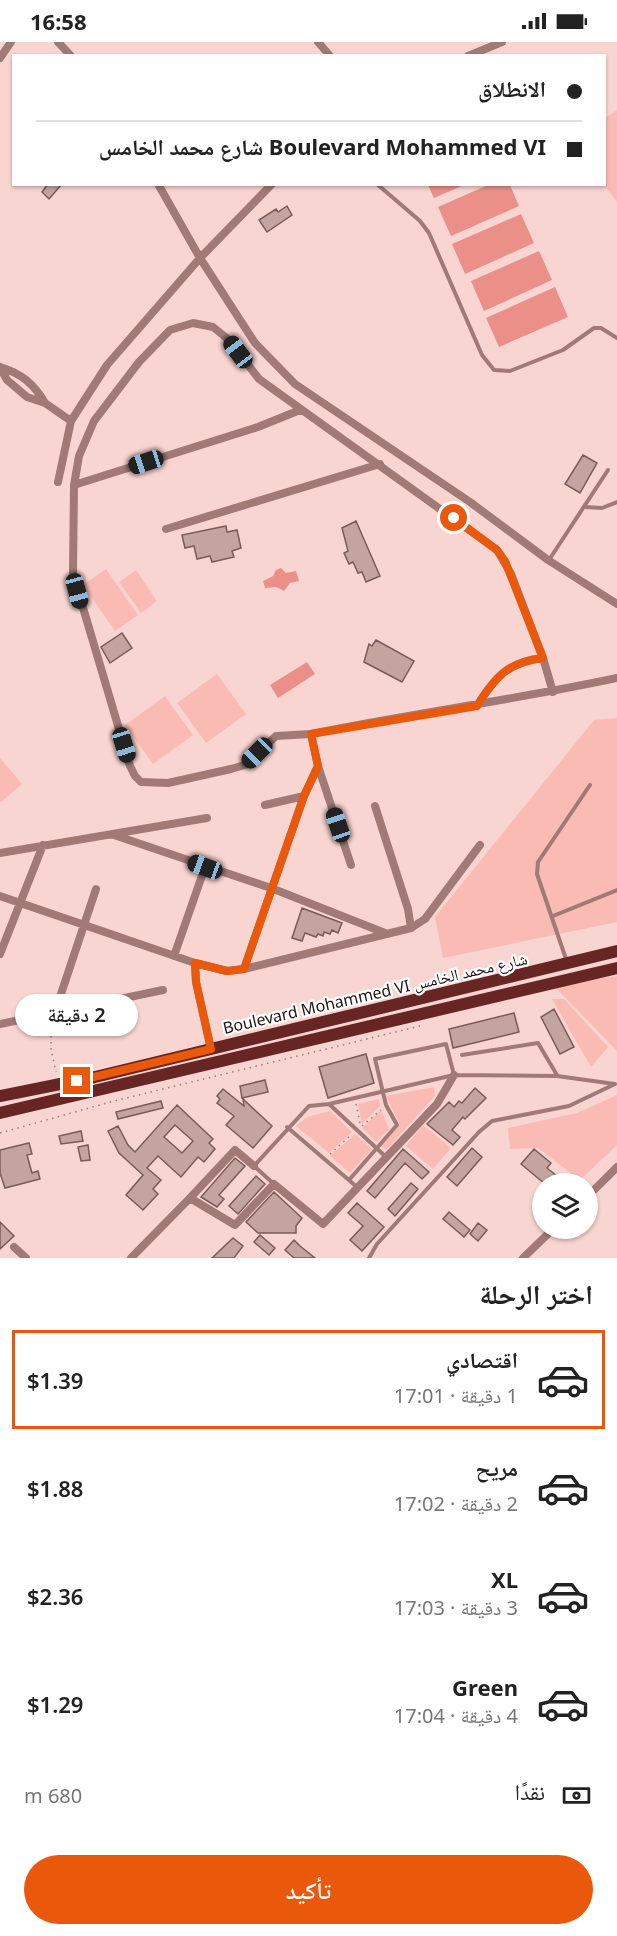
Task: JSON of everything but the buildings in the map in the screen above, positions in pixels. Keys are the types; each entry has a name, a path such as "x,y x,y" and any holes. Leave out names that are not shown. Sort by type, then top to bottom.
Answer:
{"main road":[{"name":"Boulevard Mohammed VI شارع محمد الخامس","path":"0,1095 59,1084 211,1049 617,951"},
{"name":"Boulevard Mohammed VI شارع محمد الخامس","path":"0,1113 617,968"}],"street":[{"path":"0,58 11,42"},
{"path":"58,42 69,54"},
{"path":"318,42 328,54"},
{"path":"472,54 496,43"},
{"path":"159,186 200,258 255,343 295,384 470,502 549,560 617,604"},
{"path":"58,483 62,455 71,421 107,365 200,258 270,186"},
{"path":"553,692 543,658 511,574 497,550 259,379 229,340 213,327 193,323 170,330 139,362 94,421 79,456 74,485 73,574 86,624 135,776 149,784 168,783 245,765 276,736 311,734 477,706 553,692 617,678"},
{"path":"45,403 38,390 27,380 0,367 7,380 21,392 45,403 71,421"},
{"path":"74,485 258,427 300,410"},
{"path":"166,529 380,464"},
{"path":"477,706 495,681 514,664 543,658"},
{"path":"311,734 318,766 351,865"},
{"path":"244,969 304,796 318,766"},
{"path":"265,805 304,796"},
{"path":"375,806 408,909 411,928"},
{"path":"0,853 207,818"},
{"path":"114,835 271,888 385,933"},
{"path":"0,896 83,926 195,963 227,971 321,952 385,933 411,928 425,919 480,845"},
{"path":"0,954 43,846"},
{"path":"174,956 205,867"},
{"path":"55,1012 96,889"},
{"path":"195,963 196,982 211,1049"},
{"path":"0,1024 164,990"},
{"path":"190,1198 235,1225 274,1184 323,1224 437,1104 454,1075"},
{"path":"131,1258 234,1149 254,1166"},
{"path":"598,1186 617,1167"},
{"path":"523,1258 543,1239"},
{"path":"14,1247 26,1258"}],"lane":[{"path":"378,186 420,221 429,233 482,355 494,370 510,371 563,350 594,328 601,328 617,338"},
{"path":"549,560 608,470"},
{"path":"585,507 602,508 617,501"},
{"path":"567,963 537,874 538,862 543,851 590,785"},
{"path":"553,916 617,890"},
{"path":"462,1055 538,1043 557,1076"},
{"path":"349,1180 397,1125 386,1105 375,1059 446,1044 454,1075"},
{"path":"274,1184 254,1166 287,1127 309,1106 329,1104 382,1089 454,1075 557,1076 616,1084"},
{"path":"369,1258 384,1236 479,1132 492,1121 569,1107 616,1084"},
{"path":"329,1104 387,1157"},
{"path":"287,1127 358,1188"}],"path":[{"path":"55,1012 50,1026 51,1049 59,1084"},
{"path":"0,1133 114,1101 431,1023"},
{"path":"355,1097 361,1127"},
{"path":"325,1158 386,1105"}],"shaded area":[{"path":"617,110 617,202 605,186 606,117"},
{"path":"428,186 462,186 434,198"},
{"path":"486,186 510,186 519,206 451,236 438,207"},
{"path":"521,214 534,243 465,274 452,244"},
{"path":"539,251 552,280 484,311 471,281"},
{"path":"555,287 568,317 499,347 486,318"},
{"path":"281,568 286,573 296,571 299,581 290,583 284,591 276,587 265,588 263,581 273,576 276,570"},
{"path":"106,569 138,615 115,631 83,585"},
{"path":"136,570 157,601 141,613 119,582"},
{"path":"307,662 315,674 278,698 270,685"},
{"path":"217,674 246,714 206,743 177,703"},
{"path":"165,696 193,735 153,764 125,725"},
{"path":"617,718 617,922 443,958 435,917 594,720"},
{"path":"0,758 22,784 1,802 0,801"},
{"path":"617,976 617,1051 553,985"},
{"path":"552,999 564,999 608,1047 591,1067"},
{"path":"434,1087 435,1096 386,1150 381,1146 400,1125 386,1096"},
{"path":"617,1095 617,1145 587,1173 571,1173 538,1148 510,1149 508,1128 577,1113"},
{"path":"379,1099 380,1106 362,1124 358,1104"},
{"path":"381,1110 389,1129 377,1142 362,1128"},
{"path":"330,1111 352,1132 329,1153 296,1126 307,1117"},
{"path":"423,1125 451,1148 433,1169 406,1146"},
{"path":"355,1134 372,1149 350,1173 330,1156"}],"route":[{"path":"77,1081 211,1049 196,982 195,963 227,971 244,969 304,796 318,766 311,734 372,721 477,706 486,691 514,664 543,658 505,561 497,550 454,518"}]}
